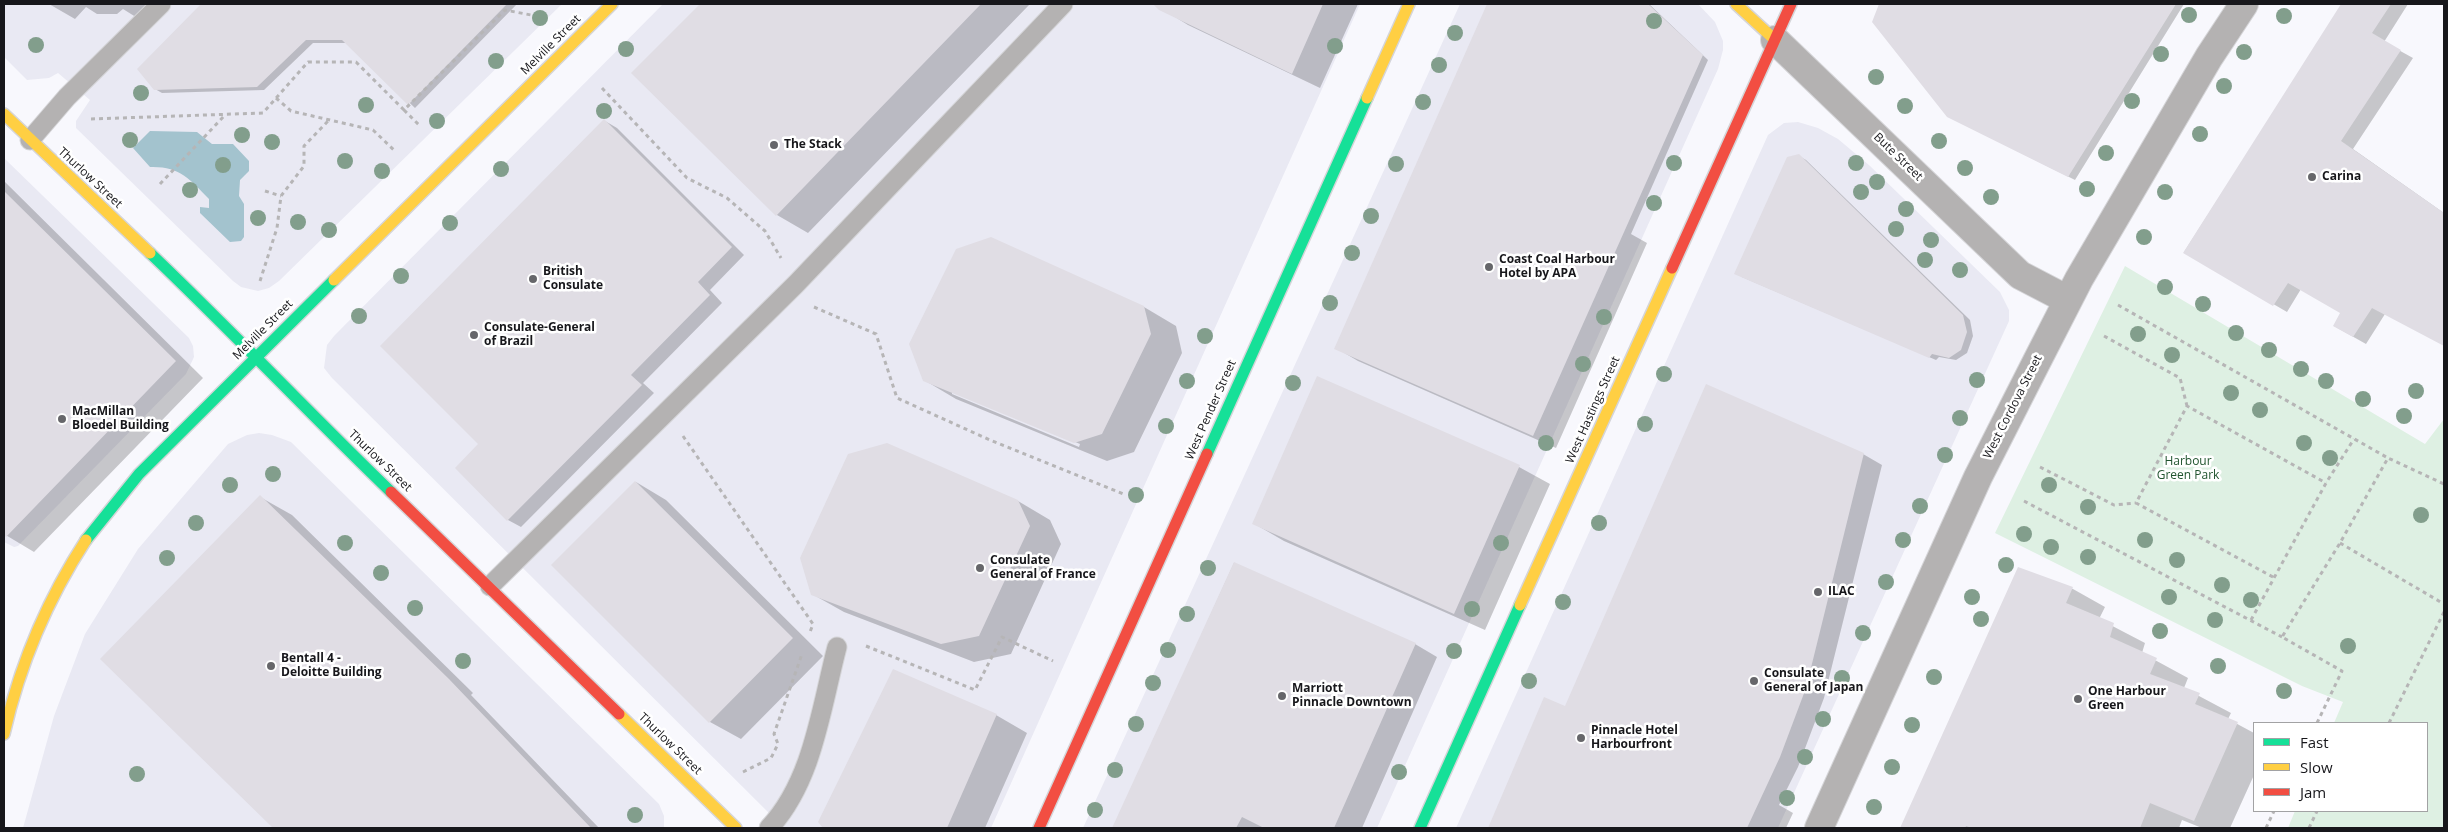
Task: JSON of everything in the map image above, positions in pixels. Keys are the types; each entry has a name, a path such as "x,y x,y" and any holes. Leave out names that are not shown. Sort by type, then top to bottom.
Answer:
{"main road":[{"name":"Melville Street","path":"4,728 20,677 45,611 88,537 138,474 612,4"},
{"name":"West Pender Street","path":"1039,828 1409,4"},
{"name":"Bute Street","path":"1736,4 1775,40"},
{"name":"West Hastings Street","path":"1420,828 1791,4"},
{"name":"Thurlow Street","path":"4,114 221,320 302,405 490,586 727,825"}],"street":[{"name":"West Cordova Street","path":"1819,828 1978,477 2068,300 2209,57 2244,4"},
{"name":"Bute Street","path":"1775,40 2020,275 2068,300"}],"lane":[{"path":"30,140 67,97 161,4"},
{"path":"490,586 796,284 1064,4"},
{"path":"769,828 784,812 809,760 836,647"}],"path":[{"path":"404,110 505,10 531,15"},
{"path":"91,119 263,113 308,62 356,62 420,126"},
{"path":"602,88 687,178 727,198 765,231 784,263"},
{"path":"276,98 291,111 373,130 395,151"},
{"path":"160,184 225,114"},
{"path":"260,281 277,228 281,196 304,166 304,146 329,120"},
{"path":"265,191 281,196"},
{"path":"2118,305 2388,458 2444,484"},
{"path":"822,311 876,334 897,398 990,440 1126,495"},
{"path":"2104,336 2180,378 2187,406 2136,503"},
{"path":"2187,406 2326,483"},
{"path":"680,432 813,624 809,633"},
{"path":"2251,620 2326,483 2354,439"},
{"path":"2282,637 2388,458"},
{"path":"2040,467 2114,505 2136,503 2273,577"},
{"path":"2024,502 2251,620 2342,671 2316,722"},
{"path":"2340,542 2444,604"},
{"path":"2389,722 2444,612"},
{"path":"860,644 975,690 1002,637 1053,661"},
{"path":"743,772 771,758 778,744 774,734 803,652"},
{"path":"2266,828 2274,812"},
{"path":"2309,828 2317,812"}],"shaded area":[{"path":"4,4 562,4 279,281 269,288 258,291 241,287 233,281 76,128 76,121 90,100 58,73 49,78 27,80 4,57"},
{"path":"663,4 1360,4 991,828 784,828 324,368 327,345 334,336"},
{"path":"1460,4 1698,4 1715,22 1723,41 1723,50 1718,69 1377,828 1083,828"},
{"path":"1798,122 1818,128 1838,139 1869,165 2000,292 2009,310 2009,321 1778,828 1456,828 1768,135 1784,123"},
{"name":"MacMillan Bloedel Building","path":"4,158 189,338 193,346 194,357 186,374 18,546 14,547 4,542"},
{"path":"259,433 272,435 291,442 659,804 664,816 664,828 23,828 54,716 85,634 138,549 228,444 247,435"}],"green space":[{"name":"Harbour Green Park","path":"2125,266 2425,444 2444,419 2444,828 2288,828 2295,812 2428,812 2428,722 2334,722 2343,702 2302,686 1995,533"}],"water":[{"path":"150,131 197,132 212,144 233,144 249,161 249,171 240,180 239,196 244,204 244,237 241,241 230,242 200,213 200,207 209,208 209,199 196,185 176,171 160,167 150,167 133,148"}],"building":[{"path":"201,4 507,4 408,105 342,40 306,40 257,87 154,90 137,69"},
{"name":"The Stack","path":"700,4 981,4 776,216 631,73"},
{"path":"1153,4 1323,4 1292,74 1159,10"},
{"path":"1487,4 1648,4 1703,55 1533,436 1334,349"},
{"path":"1879,4 2176,4 2068,177 1947,117 1872,22"},
{"name":"Carina","path":"2341,4 2391,4 2372,33 2401,50 2341,141 2444,213 2444,346 2372,308 2353,337 2333,326 2340,313 2288,283 2273,306 2183,253"},
{"path":"604,119 732,247 698,282 710,295 631,375 642,385 507,521 455,468 478,444 380,346"},
{"path":"1799,154 1963,315 1967,332 1961,350 1949,358 1932,354 1929,358 1734,274 1787,157"},
{"name":"MacMillan Bloedel Building","path":"4,191 176,361 6,537 4,535"},
{"path":"991,237 1144,306 1151,334 1102,434 1074,443 923,381 909,344 956,249"},
{"path":"1317,376 1520,465 1454,614 1252,524"},
{"path":"1706,384 1864,453 1806,688 1780,757 1747,828 1488,828 1544,697 1565,706"},
{"path":"887,443 1018,500 1030,526 979,636 941,644 811,595 800,558 848,454"},
{"path":"635,481 793,638 709,723 551,565"},
{"name":"Bentall 4 - Deloitte Building","path":"260,495 449,679 591,828 273,828 100,659"},
{"name":"Marriott Pinnacle Downtown","path":"1234,562 1416,643 1334,828 1264,828 1242,817 1236,828 1112,828"},
{"name":"One Harbour Green","path":"2018,567 2073,587 2066,603 2114,623 2110,637 2157,658 2150,674 2200,693 2195,704 2238,722 2194,821 2150,803 2140,828 1972,828 1966,826 1965,828 1900,828"},
{"path":"893,669 997,714 947,828 823,828 818,822"}],"traffic: fast":[{"path":"1207,454 1367,98"},
{"path":"150,253 391,492"},
{"path":"86,540 139,474 334,280"},
{"path":"1420,828 1520,605"}],"traffic: slow":[{"path":"334,280 612,4"},
{"path":"1367,98 1409,4"},
{"path":"1736,4 1775,40"},
{"path":"4,114 150,253"},
{"path":"1520,605 1672,268"},
{"path":"4,734 18,683 36,633 59,586 86,540"},
{"path":"619,714 736,828"}],"traffic: jam":[{"path":"1672,268 1791,4"},
{"path":"1039,828 1207,454"},
{"path":"391,492 619,714"}],"place":[{"name":"The Stack","path":"774,145"},
{"name":"Carina","path":"2312,177"},
{"name":"Coast Coal Harbour Hotel by APA","path":"1489,267"},
{"name":"British Consulate","path":"533,279"},
{"name":"Consulate-General of Brazil","path":"474,335"},
{"name":"MacMillan Bloedel Building","path":"62,419"},
{"name":"Consulate General of France","path":"980,568"},
{"name":"ILAC","path":"1818,592"},
{"name":"Bentall 4 - Deloitte Building","path":"271,666"},
{"name":"Consulate General of Japan","path":"1754,681"},
{"name":"Marriott Pinnacle Downtown","path":"1282,696"},
{"name":"One Harbour Green","path":"2078,699"},
{"name":"Pinnacle Hotel Harbourfront","path":"1581,738"}]}
